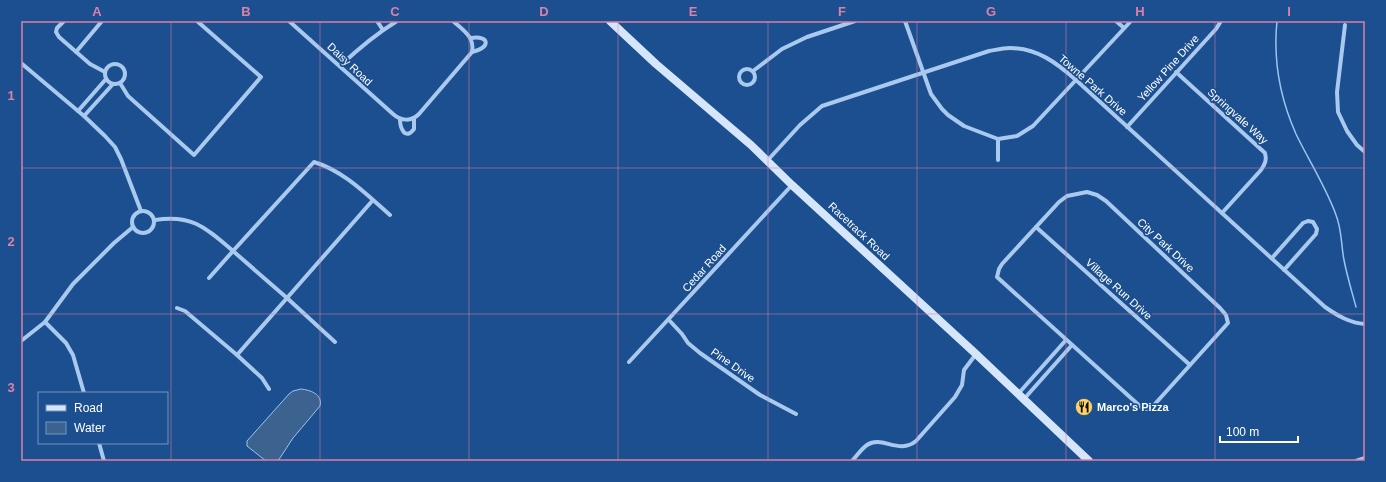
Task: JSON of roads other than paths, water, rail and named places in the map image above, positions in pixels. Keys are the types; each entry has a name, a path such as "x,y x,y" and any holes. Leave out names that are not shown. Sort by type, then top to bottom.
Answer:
{"street":[{"path":"64,21 57,28 56,32 59,37 90,64 105,72"},
{"path":"76,52 102,21"},
{"path":"120,84 128,96 194,154 261,77 197,21"},
{"name":"Daisy Road","path":"289,21 400,119 401,130 408,133 414,129 414,118 430,103 472,52 484,48 486,43 484,39 480,37 471,38 453,21"},
{"path":"377,21 383,30"},
{"path":"340,66 364,44 397,21"},
{"name":"Racetrack Road","path":"610,21 656,64 751,145 792,185 976,354 1089,461"},
{"path":"753,71 782,49 808,37 855,21"},
{"path":"905,21 931,94 942,109 964,126 998,139 1017,136 1033,126 1131,21"},
{"path":"1116,21 1124,28"},
{"name":"Yellow Pine Drive","path":"1127,126 1216,29 1221,21"},
{"path":"1345,25 1337,92 1338,112 1347,131 1357,145 1365,152"},
{"path":"471,38 473,47 472,52"},
{"name":"Towne Park Drive","path":"767,161 800,125 822,106 988,51 1010,48 1028,50 1044,56 1057,64 1076,80 1325,308 1346,320 1365,324"},
{"path":"21,63 84,116 115,147 141,211"},
{"path":"115,64 121,66 125,72 120,84 113,84 106,79 106,69 115,64"},
{"path":"746,68 753,71 756,76 754,82 746,85 741,83 739,75 741,71 746,68"},
{"name":"Springvale Way","path":"1176,72 1265,153 1267,158 1261,170 1222,213"},
{"path":"78,111 106,79"},
{"path":"84,116 113,84"},
{"path":"400,119 406,120 414,118"},
{"path":"998,139 998,160"},
{"path":"209,278 314,162 328,166 345,177 390,214"},
{"name":"Cedar Road","path":"629,362 792,185"},
{"name":"City Park Drive","path":"1087,192 1097,195 1106,201 1220,308 1226,315 1228,323 1154,405 1147,409 1142,408 1066,340 997,278 1002,264 1059,202 1067,196 1087,192"},
{"path":"237,355 373,200"},
{"path":"141,211 149,212 155,220 153,228 147,233 140,233 133,227 133,217 141,211"},
{"path":"155,220 169,218 190,221 204,227 335,342"},
{"path":"1272,258 1303,223 1308,221 1313,222 1317,229 1316,234 1284,270"},
{"path":"21,341 45,322 73,284 114,243 133,227"},
{"name":"Village Run Drive","path":"1036,227 1190,365"},
{"path":"177,308 185,312 237,355 262,378 269,389"},
{"name":"Pine Drive","path":"669,320 688,343 700,353 760,395 796,414"},
{"path":"45,322 66,343 73,355 84,392"},
{"path":"1021,396 1066,340"},
{"path":"1021,396 1072,345"},
{"path":"852,461 866,445 872,443 878,442 905,447 916,441 955,397 962,385 964,370 976,354"},
{"path":"99,444 104,461"},
{"path":"1356,461 1365,458"}],"water":[{"path":"301,389 315,393 320,398 320,406 293,438 278,461 266,461 247,446 247,441 289,394 293,391"}],"waterway":[{"path":"1277,21 1276,50 1282,93 1296,134 1336,215 1345,266 1356,307"}],"place":[{"name":"Marco's Pizza","path":"1084,407"}]}
